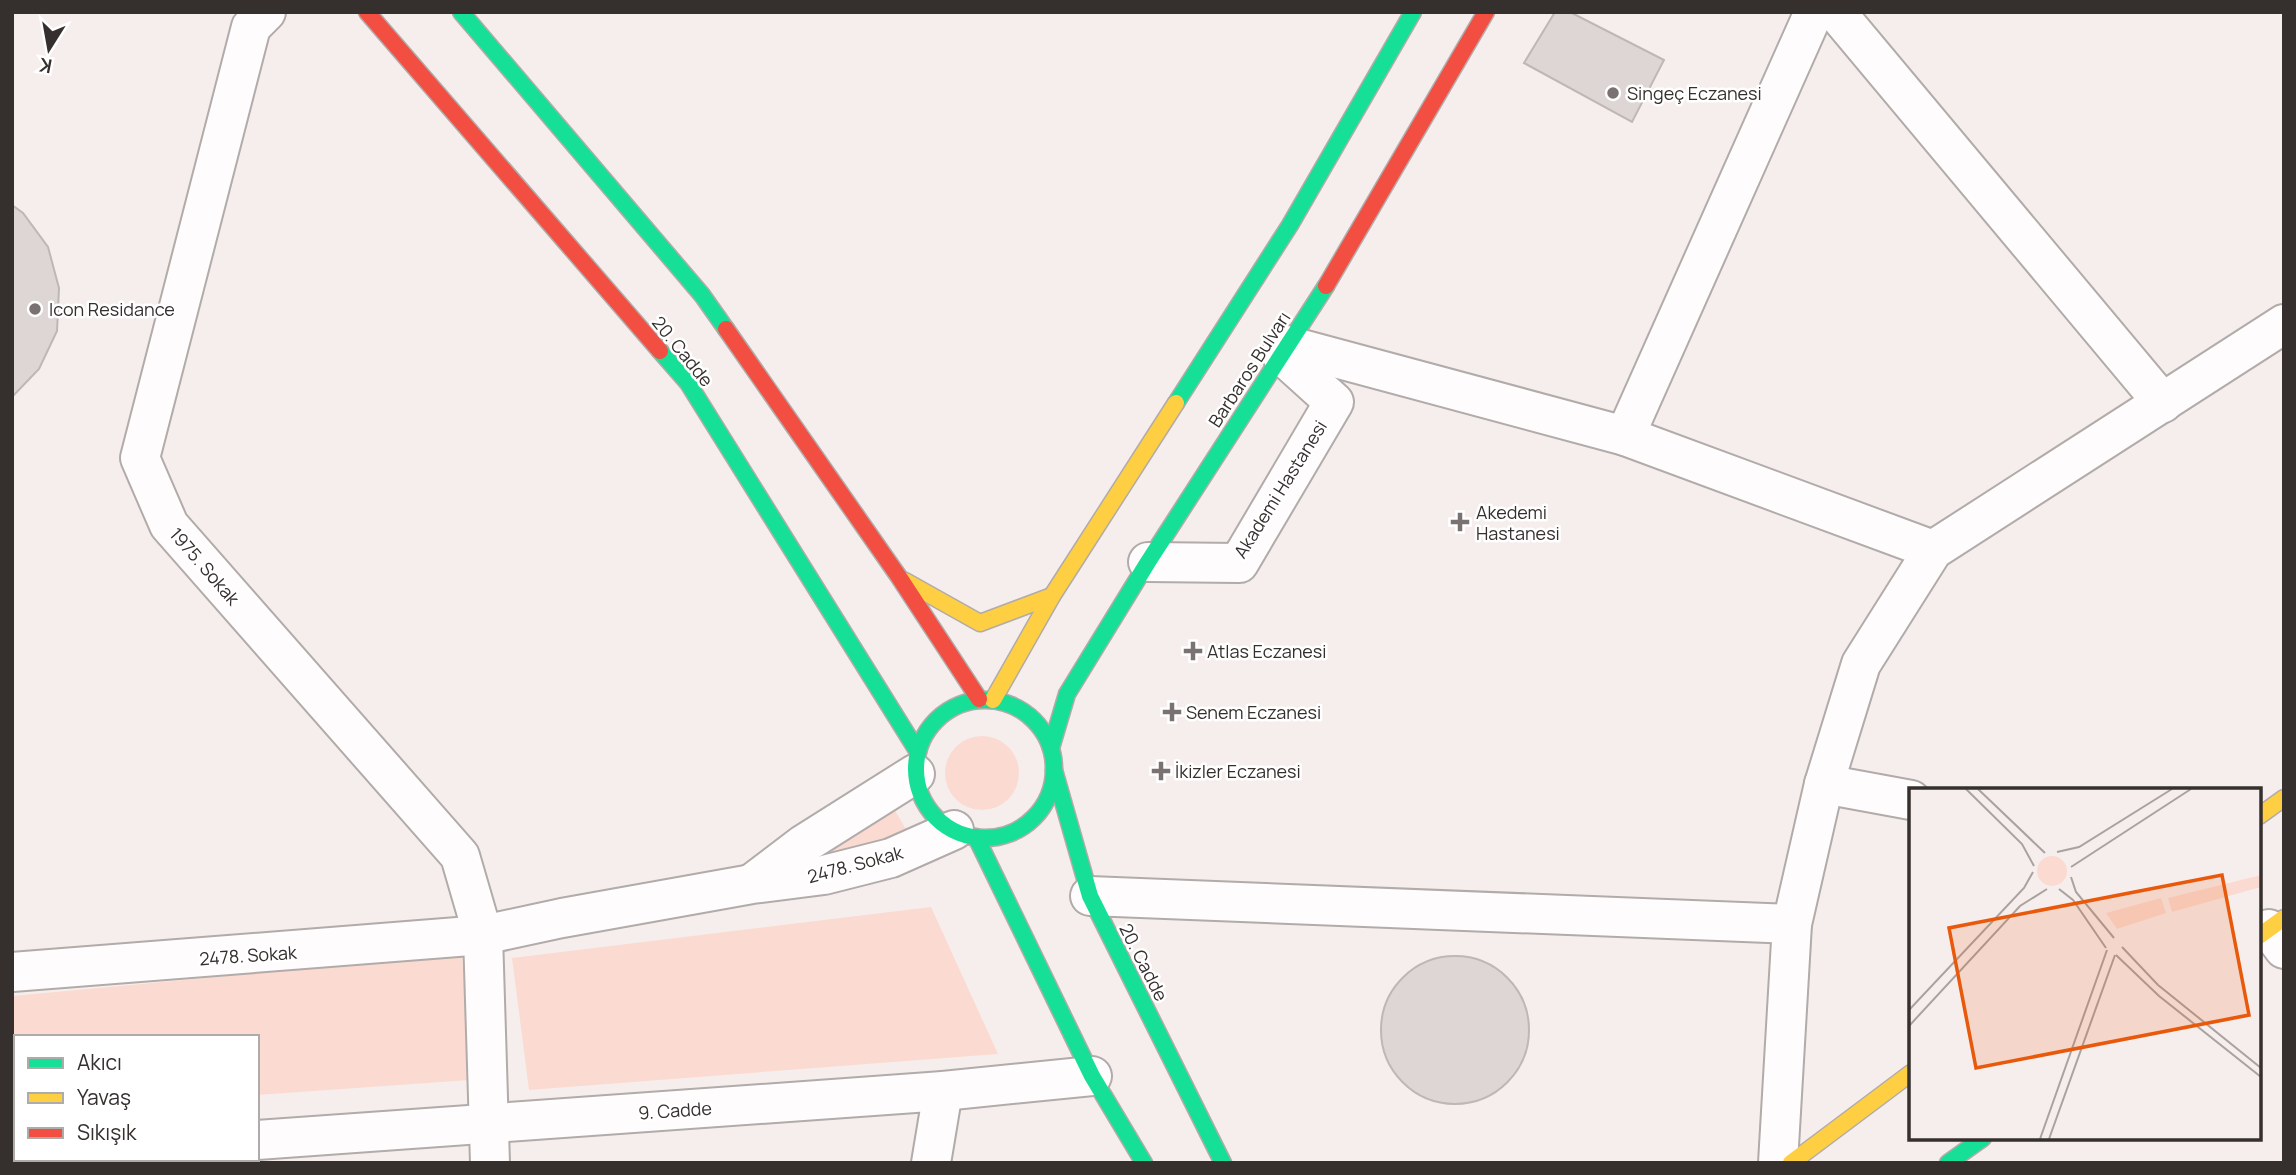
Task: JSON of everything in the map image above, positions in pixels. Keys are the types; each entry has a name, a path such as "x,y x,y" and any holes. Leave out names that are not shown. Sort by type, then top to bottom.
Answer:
{"street":[{"name":"1975. Sokak","path":"267,12 251,27 140,458 169,525 460,856 483,935"},
{"name":"20. Cadde","path":"367,12 688,383 916,763"},
{"path":"461,12 702,295 986,699"},
{"path":"986,699 1290,225 1413,12"},
{"name":"Barbaros Bulvarı","path":"1051,748 1067,694 1148,562 1336,270 1486,12"},
{"path":"1625,436 1814,12"},
{"path":"1836,12 2163,403"},
{"path":"1778,1163 1792,925 1824,784 1861,664 1933,550 2284,324"},
{"path":"1284,350 1625,436 1933,550"},
{"name":"Akademi Hastanesi","path":"1148,562 1239,563 1334,402 1284,350"},
{"path":"899,577 980,623 1052,596"},
{"path":"986,699 1024,712 1040,728 1051,748 1054,770 1050,793 1038,813 1020,828 999,836 965,834 934,817 921,797 916,763 926,732 949,708 986,699"},
{"name":"2478. Sokak","path":"752,884 916,763"},
{"name":"20. Cadde","path":"1054,770 1090,896 1223,1163"},
{"path":"1824,784 1909,800"},
{"path":"2261,815 2284,798"},
{"name":"2478. Sokak","path":"12,972 483,935 752,884 838,872 965,834"},
{"path":"965,834 1092,1076 1144,1163"},
{"path":"1090,896 1792,925"},
{"path":"483,935 490,1163"},
{"path":"1791,1163 1909,1074"},
{"name":"9. Cadde","path":"259,1140 943,1091 1092,1076"},
{"path":"931,1163 943,1091"},
{"path":"1948,1163 1980,1140"}],"shaded area":[{"path":"982,736 1003,742 1013,752 1019,773 1013,794 1003,804 982,810 961,804 951,794 945,773 951,752 961,742"},
{"path":"890,802 911,838 808,859"},
{"path":"931,907 998,1054 529,1090 512,958"},
{"path":"462,954 470,1080 259,1095 259,1035 14,1035 12,1111 12,996"}],"building":[{"name":"Singeç Eczanesi","path":"1555,12 1570,12 1664,60 1632,122 1524,63"},
{"name":"Icon Residance","path":"12,205 23,213 48,247 59,288 57,331 39,369 12,397"},
{"path":"1455,956 1483,962 1507,978 1523,1002 1529,1030 1523,1058 1507,1082 1483,1098 1455,1104 1427,1098 1403,1082 1387,1058 1381,1030 1387,1002 1403,978 1427,962"}],"traffic: fast":[{"path":"461,12 702,295 726,329"},
{"path":"1176,403 1290,225 1413,12"},
{"path":"1051,748 1067,694 1148,562 1326,286"},
{"path":"660,351 688,383 918,752"},
{"path":"985,700 1011,706 1034,720 1048,743 1054,769 1048,795 1034,818 1011,832 985,838 959,832 936,818 922,795 916,769 922,743 936,720 959,706 985,700"},
{"path":"1054,770 1090,896 1223,1163"},
{"path":"976,837 1092,1076 1144,1163"},
{"path":"1948,1163 1980,1140"}],"traffic: slow":[{"path":"993,700 1052,596 1176,403"},
{"path":"905,581 980,623 1052,596"},
{"path":"2261,815 2284,798"},
{"path":"2261,935 2284,918"},
{"path":"1791,1163 1909,1074"}],"traffic: jam":[{"path":"367,12 660,351"},
{"path":"1326,286 1486,12"},
{"path":"726,329 899,577 979,699"}],"place":[{"name":"Singeç Eczanesi","path":"1613,93"},
{"name":"Icon Residance","path":"35,309"},
{"name":"Akedemi Hastanesi","path":"1460,522"},
{"name":"Atlas Eczanesi","path":"1193,651"},
{"name":"Senem Eczanesi","path":"1172,712"},
{"name":"İkizler Eczanesi","path":"1161,771"}]}
